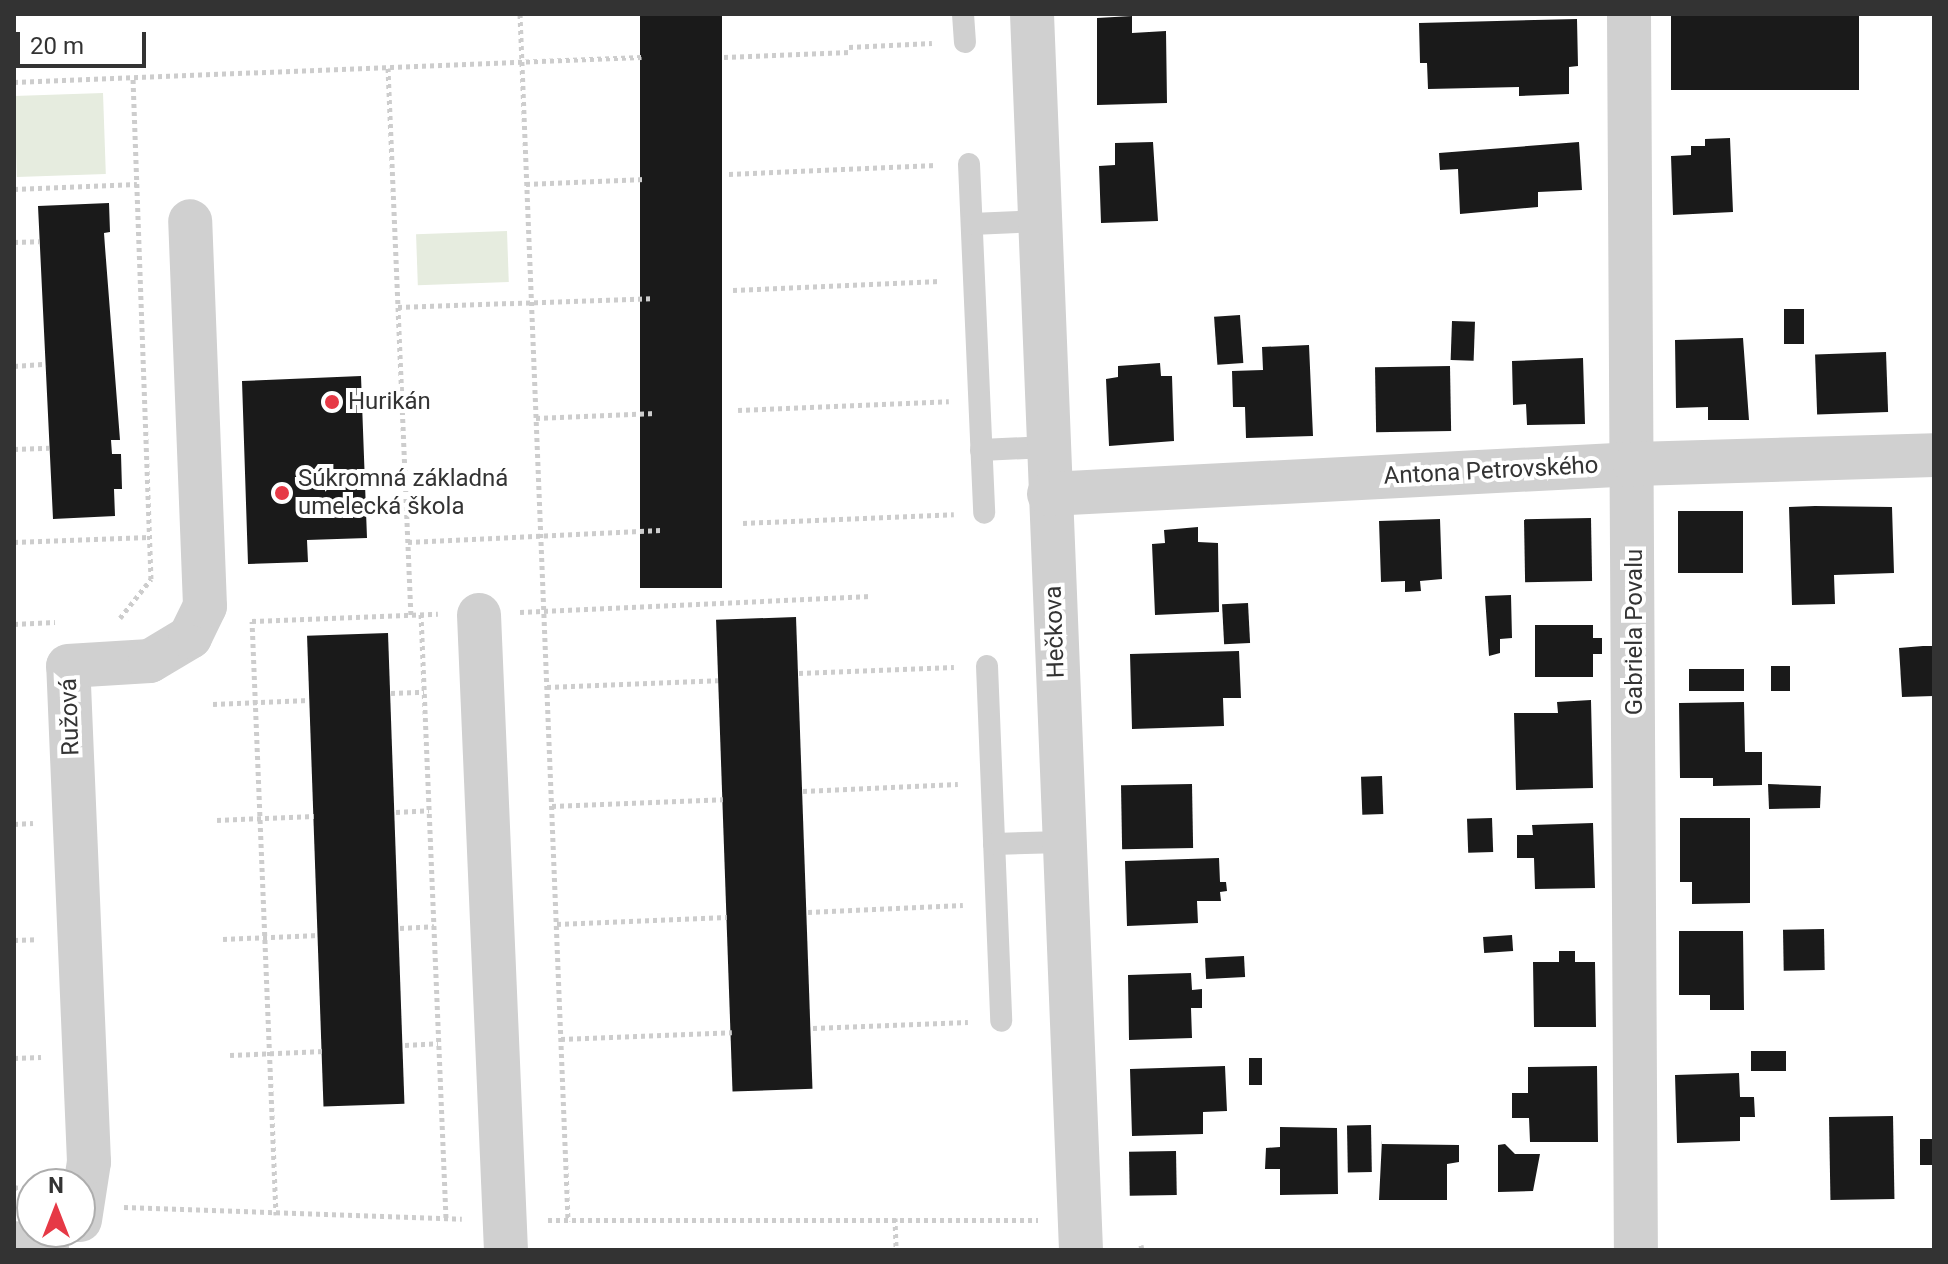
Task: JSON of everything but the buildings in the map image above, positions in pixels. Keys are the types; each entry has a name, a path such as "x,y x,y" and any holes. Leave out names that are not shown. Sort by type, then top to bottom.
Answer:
{"street":[{"name":"Hečkova","path":"1032,14 1081,1236"},
{"name":"Gabriela Povalu","path":"1629,14 1635,464 1636,1250"},
{"name":"Ružová","path":"88,1168 68,666 150,661 190,637 205,606 190,221"},
{"name":"Antona Petrovského","path":"1049,494 1635,464 1934,455"},
{"path":"479,615 506,1250"},
{"path":"14,1243 47,1250"}],"lane":[{"path":"963,14 965,42"},
{"path":"969,164 984,513"},
{"path":"972,224 1039,221"},
{"path":"981,450 1047,447"},
{"path":"987,666 1001,1021"},
{"path":"994,844 1063,842"}],"path":[{"path":"520,14 568,1221"},
{"path":"724,57 965,42"},
{"path":"14,82 642,57"},
{"path":"388,68 411,615"},
{"path":"106,620 120,619 151,579 133,78"},
{"path":"729,174 969,164"},
{"path":"526,184 645,179"},
{"path":"14,189 137,184"},
{"path":"14,242 39,241"},
{"path":"733,290 974,280"},
{"path":"398,307 652,298"},
{"path":"14,366 46,364"},
{"path":"738,410 979,400"},
{"path":"536,418 656,413"},
{"path":"14,449 49,448"},
{"path":"743,523 984,513"},
{"path":"408,542 661,530"},
{"path":"14,542 149,537"},
{"path":"276,1215 252,621 421,614 479,615 544,609 871,596"},
{"path":"421,614 446,1218"},
{"path":"14,624 64,622"},
{"path":"799,673 987,666"},
{"path":"547,687 718,680"},
{"path":"391,693 424,692"},
{"path":"213,704 309,700"},
{"path":"803,791 992,783"},
{"path":"551,806 723,799"},
{"path":"396,812 429,810"},
{"path":"217,820 314,816"},
{"path":"808,912 997,904"},
{"path":"557,924 727,917"},
{"path":"400,928 434,926"},
{"path":"223,939 319,935"},
{"path":"14,940 49,938"},
{"path":"813,1028 1001,1021"},
{"path":"561,1039 732,1032"},
{"path":"405,1045 438,1043"},
{"path":"230,1055 324,1051"},
{"path":"14,1058 53,1056"},
{"path":"896,1250 895,1218 1081,1236"}],"shaded area":[{"path":"103,93 106,174 17,177 14,96"},
{"path":"507,231 509,282 418,285 416,234"}],"place":[{"name":"Hurikán","path":"332,402"},
{"name":"Súkromná základná umelecká škola","path":"282,493"}]}
